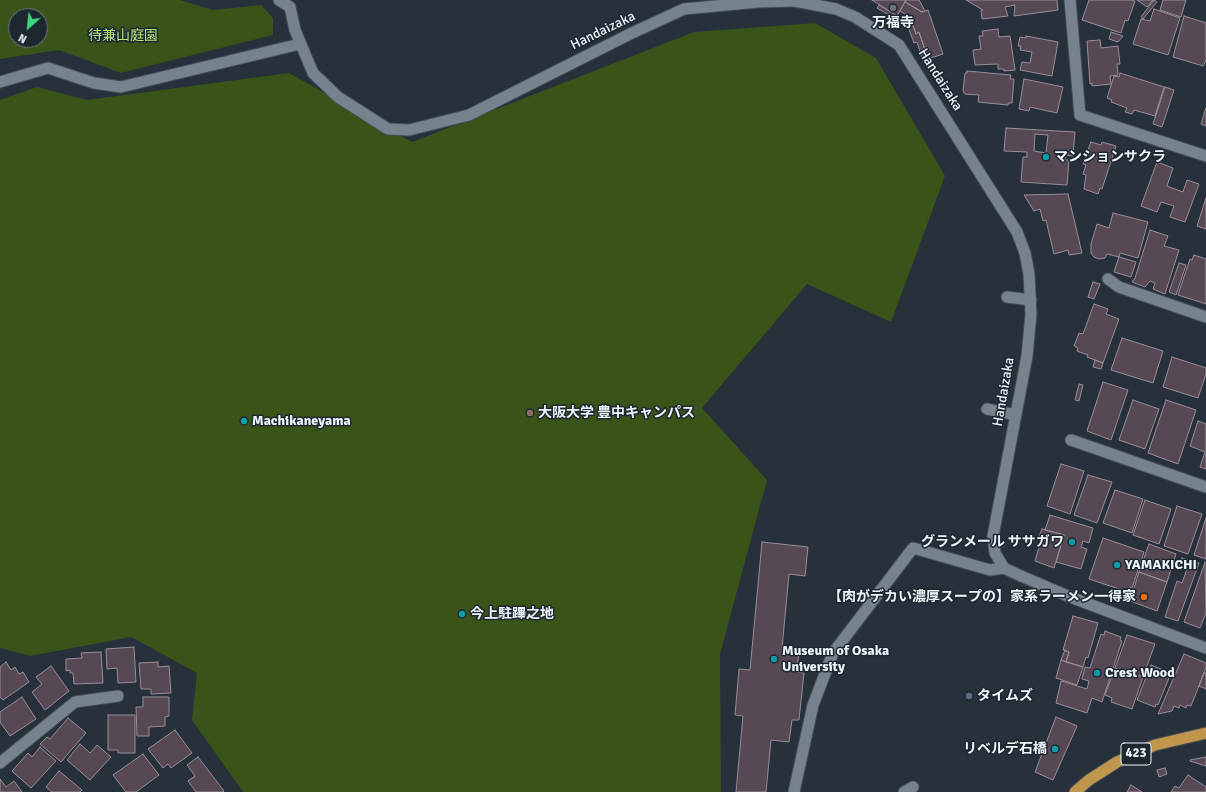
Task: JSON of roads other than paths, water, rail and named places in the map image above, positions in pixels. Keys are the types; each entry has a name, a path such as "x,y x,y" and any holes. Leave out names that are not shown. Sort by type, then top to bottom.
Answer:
{"highway":[{"name":"423","path":"1075,792 1089,780 1117,762 1155,745 1206,733"}],"street":[{"name":"Handaizaka","path":"279,0 290,8 295,30 313,73 338,97 388,129 409,130 469,115 632,33 684,9 758,2 795,1 836,9 855,17 900,45 1017,232 1025,253 1029,274 1032,314 1027,356 993,536 995,553 1004,568"},
{"path":"1070,0 1080,115 1206,156"},
{"path":"0,82 48,68 94,83 121,87 300,44"},
{"path":"1108,279 1119,287 1206,316"},
{"path":"1007,297 1031,300"},
{"path":"987,409 1016,415"},
{"path":"1071,440 1206,487"},
{"path":"794,792 813,705 833,653 913,548 990,570 1004,568 1070,597 1206,648"},
{"path":"0,763 74,702 118,696"}],"place":[{"name":"万福寺","path":"893,8"},
{"name":"マンションサクラ","path":"1046,157"},
{"name":"大阪大学 豊中キャンパス","path":"530,413"},
{"name":"Machikaneyama","path":"244,421"},
{"name":"グランメール ササガワ","path":"1072,542"},
{"name":"YAMAKICHI","path":"1117,565"},
{"name":"【肉がデカい濃厚スープの】家系ラーメン一得家","path":"1144,597"},
{"name":"今上駐蹕之地","path":"462,614"},
{"name":"Museum of Osaka University","path":"774,659"},
{"name":"Crest Wood","path":"1097,673"},
{"name":"タイムズ","path":"969,696"},
{"name":"リベルデ石橋","path":"1055,749"}],"park label":[{"name":"待兼山庭園","path":"123,36"}]}
